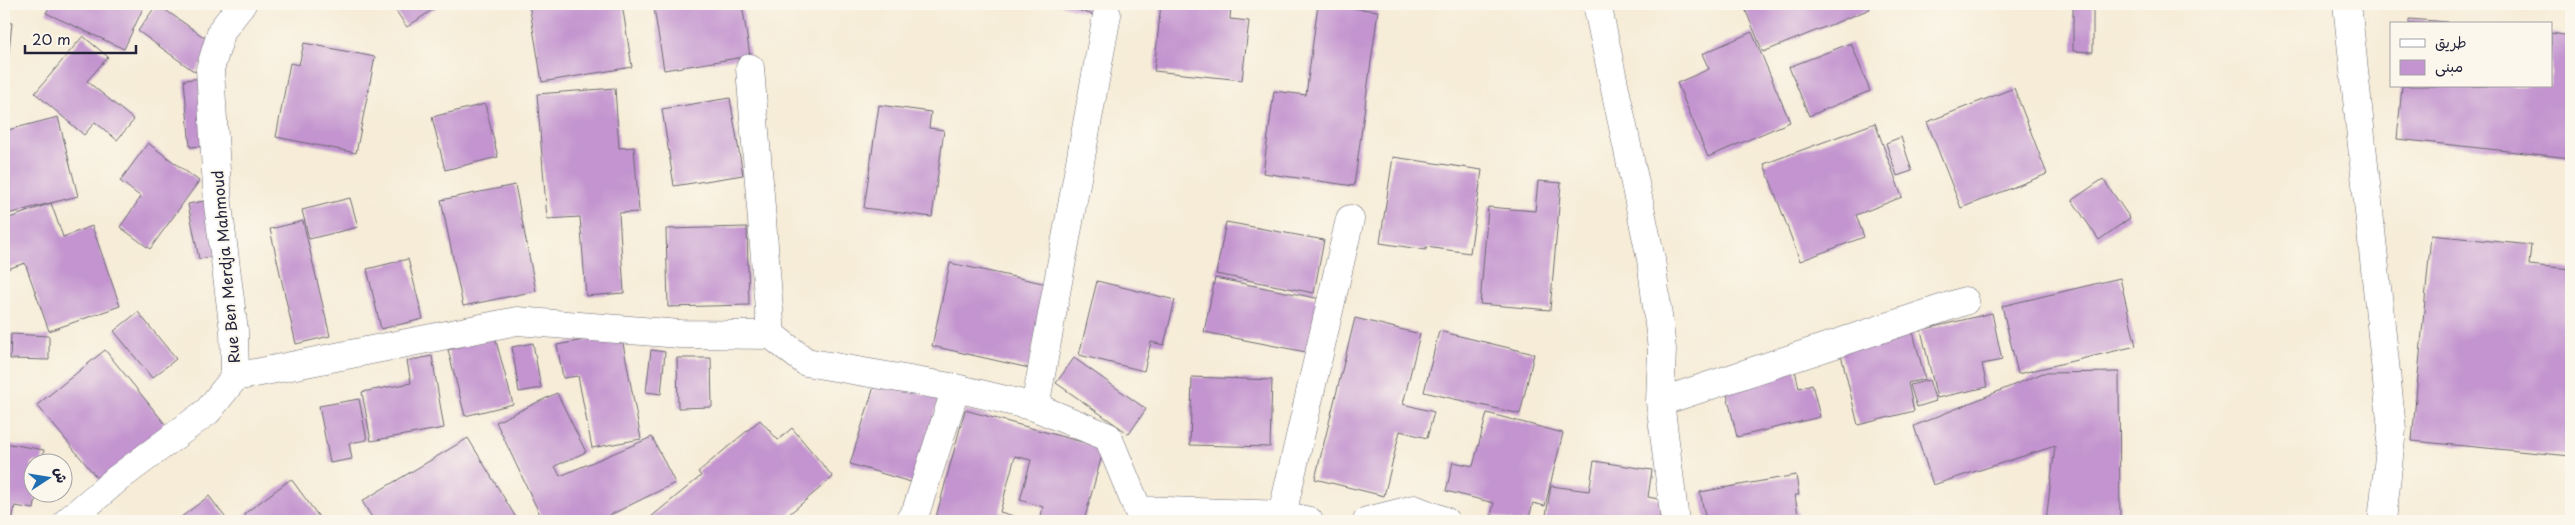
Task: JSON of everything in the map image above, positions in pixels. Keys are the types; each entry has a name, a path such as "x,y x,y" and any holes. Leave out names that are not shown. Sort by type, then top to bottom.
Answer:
{"street":[{"name":"Rue Ben Merdja Mahmoud","path":"68,521 118,479 208,411 235,377 234,332 218,205 210,69 222,30 242,4"},
{"path":"1597,4 1651,259 1662,349 1660,402 1675,521"},
{"path":"2347,4 2392,429 2382,521"},
{"path":"1035,407 1107,15"},
{"path":"750,68 771,335"},
{"path":"1282,515 1350,219"},
{"path":"1660,402 1965,301"},
{"path":"235,377 517,321 680,334 771,335 806,362 956,388 1035,407 1108,437 1138,510 1282,515 1309,521"},
{"path":"909,521 916,511 956,388"},
{"path":"1367,521 1414,509 1445,521"}],"building":[{"path":"51,4 145,4 124,49 46,13"},
{"path":"157,4 215,45 195,72 138,31"},
{"path":"391,4 441,4 407,27"},
{"path":"529,4 622,4 632,67 542,82"},
{"path":"680,4 742,4 750,56 664,70 654,8"},
{"path":"1058,4 1101,4 1097,16"},
{"path":"1161,4 1231,4 1230,19 1249,21 1242,80 1154,71"},
{"path":"1318,4 1378,11 1354,186 1263,173 1274,91 1306,95"},
{"path":"1743,4 1868,4 1870,9 1763,52"},
{"path":"2073,4 2093,4 2093,52 2073,51"},
{"path":"2409,19 2447,22 2409,22"},
{"path":"4,22 12,23 5,87 4,87"},
{"path":"1752,32 1790,122 1708,157 1677,83 1709,69 1702,54"},
{"path":"2552,33 2571,36 2571,158 2397,139 2402,88 2552,88"},
{"path":"83,36 108,57 87,81 134,120 117,140 95,122 84,135 35,93"},
{"path":"304,43 375,57 356,153 276,137 290,63 299,65"},
{"path":"1851,43 1870,91 1809,116 1789,67"},
{"path":"212,77 218,145 190,147 184,80"},
{"path":"615,88 619,148 634,147 639,212 619,213 624,293 586,296 580,217 547,219 537,94"},
{"path":"2014,88 2047,174 1961,208 1927,122"},
{"path":"730,98 743,175 674,186 662,109"},
{"path":"485,104 498,157 445,170 432,117"},
{"path":"879,105 931,112 929,128 944,130 932,217 864,208"},
{"path":"58,117 78,196 4,215 4,131"},
{"path":"1875,123 1902,197 1856,215 1864,237 1800,261 1764,164"},
{"path":"1901,137 1912,171 1897,176 1886,143"},
{"path":"148,143 199,181 150,249 120,227 141,197 120,181"},
{"path":"1393,157 1482,170 1470,253 1426,247 1426,250 1380,243"},
{"path":"2103,179 2130,218 2099,240 2072,200"},
{"path":"1538,181 1561,183 1550,310 1480,304 1488,207 1535,211"},
{"path":"515,185 536,291 463,306 441,200"},
{"path":"221,198 231,253 199,259 188,204"},
{"path":"350,198 358,227 309,239 302,210"},
{"path":"51,203 63,237 92,226 120,306 49,331 25,263 4,270 4,220"},
{"path":"303,221 330,336 296,344 270,229"},
{"path":"1226,222 1324,240 1314,293 1216,274"},
{"path":"747,227 749,305 668,307 666,229"},
{"path":"2431,235 2531,245 2529,265 2571,269 2571,456 2412,441"},
{"path":"408,259 423,319 381,329 367,269"},
{"path":"950,263 1047,284 1029,368 932,346"},
{"path":"1215,278 1326,300 1316,354 1204,332"},
{"path":"2120,278 2136,346 2018,374 2002,306"},
{"path":"1097,281 1175,300 1164,345 1151,342 1144,371 1079,355"},
{"path":"138,312 176,359 152,378 114,331"},
{"path":"1992,313 2002,360 1982,364 1987,387 1937,398 1921,330"},
{"path":"1355,318 1420,334 1403,404 1434,412 1427,438 1400,431 1384,496 1315,479"},
{"path":"1439,331 1534,354 1520,414 1424,392"},
{"path":"1913,332 1925,379 1908,383 1914,411 1858,425 1840,350"},
{"path":"621,333 641,439 592,448 578,376 563,378 557,345"},
{"path":"11,334 49,336 49,360 10,359"},
{"path":"495,337 513,404 465,416 448,350"},
{"path":"533,343 541,388 519,392 512,347"},
{"path":"105,350 170,430 103,485 37,405"},
{"path":"651,350 665,352 661,394 646,392"},
{"path":"432,356 444,428 371,441 362,392 411,383 407,361"},
{"path":"677,358 711,358 712,407 678,408"},
{"path":"1074,358 1146,409 1129,434 1056,383"},
{"path":"1795,370 1799,388 1812,384 1820,417 1737,437 1725,386"},
{"path":"2119,372 2120,521 2046,521 2055,446 1933,485 1914,426 2043,373"},
{"path":"1192,377 1272,380 1270,447 1190,445"},
{"path":"876,380 939,399 914,483 850,464"},
{"path":"1929,380 1936,401 1917,407 1910,385"},
{"path":"557,393 586,452 555,466 560,476 652,437 675,483 610,515 613,521 543,521 496,422"},
{"path":"359,399 367,440 349,443 352,459 330,463 319,406"},
{"path":"965,410 1104,448 1084,521 1040,521 1043,507 1020,500 1031,460 1015,456 1000,512 1024,519 1023,521 935,521"},
{"path":"1487,413 1563,433 1545,506 1533,503 1528,521 1514,521 1491,515 1494,503 1446,491 1453,462 1473,466"},
{"path":"760,420 778,440 792,428 833,477 781,521 646,521 701,476 698,472"},
{"path":"468,438 518,521 374,521 362,501"},
{"path":"4,443 44,450 44,452 22,452 22,502 35,502 34,509 15,506 12,521 4,521"},
{"path":"1594,461 1652,470 1648,497 1663,500 1659,521 1545,521 1551,486 1589,491"},
{"path":"1796,475 1799,495 1795,495 1799,521 1706,521 1700,492"},
{"path":"291,479 322,521 249,521 244,514"},
{"path":"209,496 228,521 176,521"}]}
